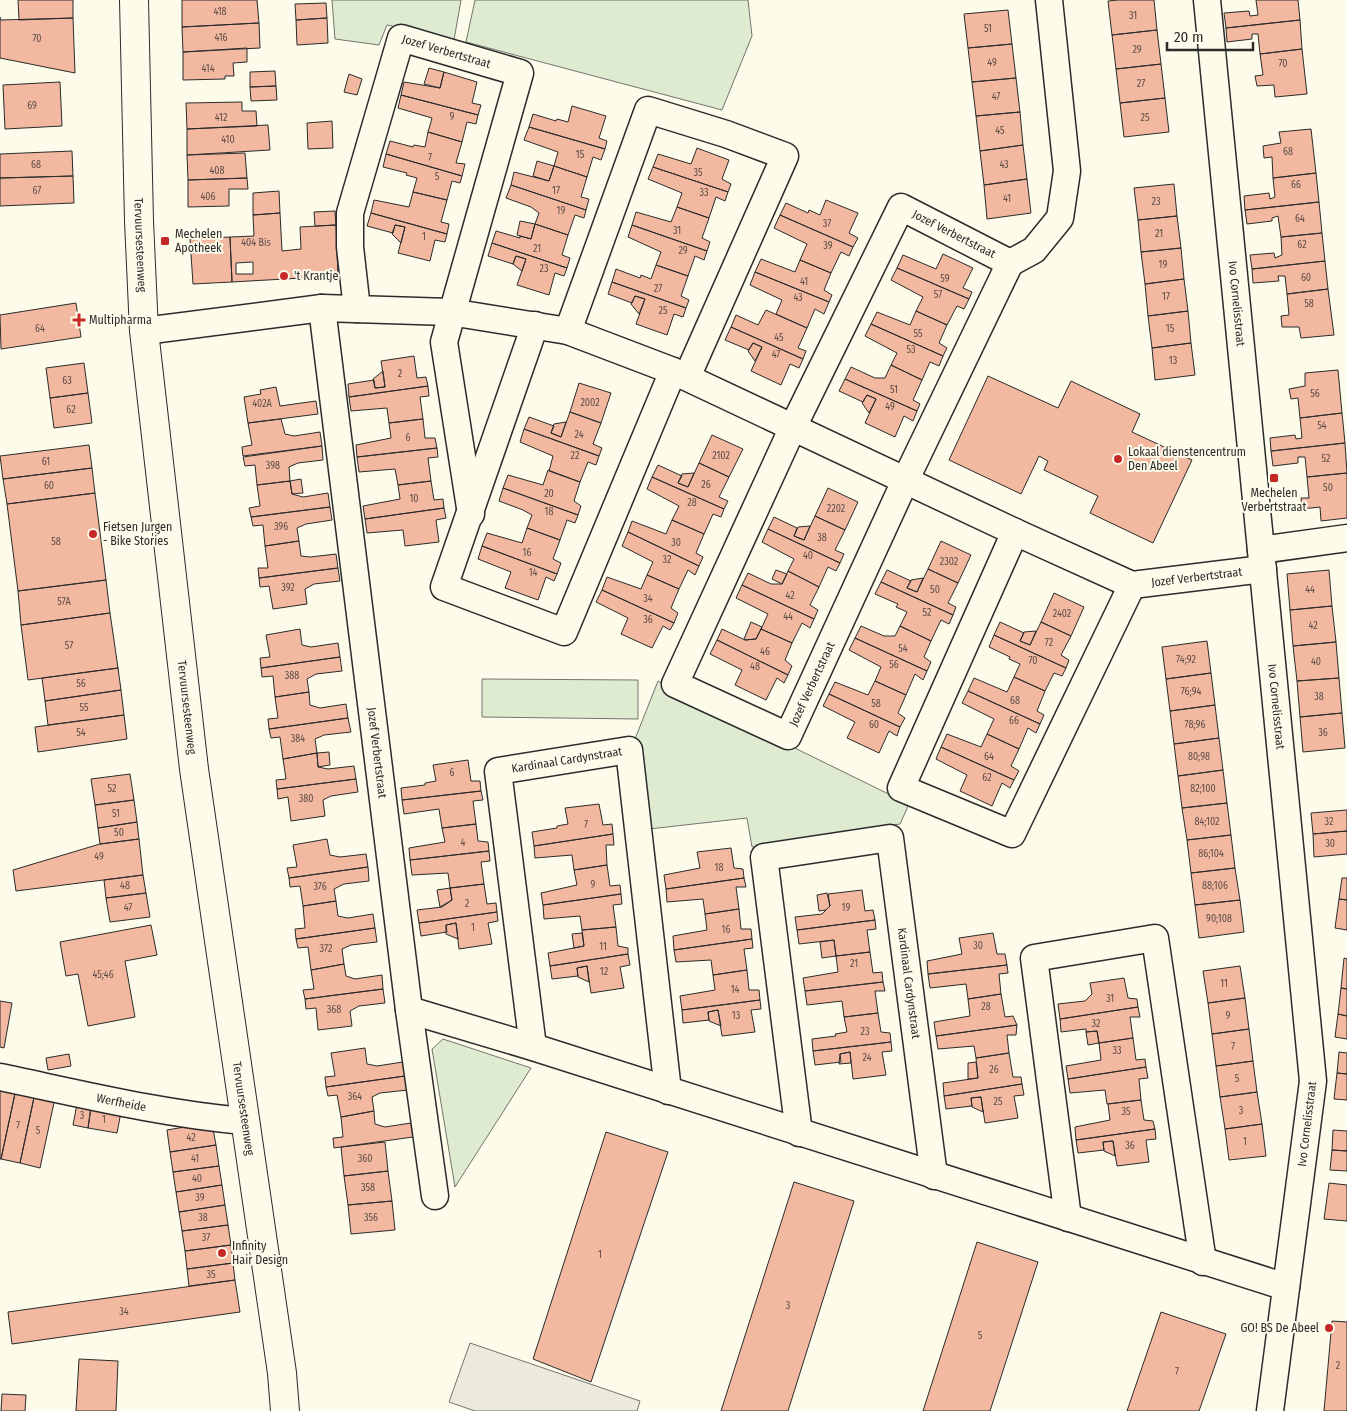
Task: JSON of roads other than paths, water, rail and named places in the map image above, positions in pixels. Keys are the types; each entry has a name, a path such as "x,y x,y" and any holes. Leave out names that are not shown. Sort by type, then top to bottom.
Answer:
{"street":[{"name":"Tervuursesteenweg","path":"134,0 139,221 144,332 194,769 282,1373 285,1411"},
{"path":"1010,263 1034,250 1060,218 1066,170 1049,0"},
{"name":"Ivo Cornelisstraat","path":"1207,0 1313,1081 1270,1411"},
{"name":"Jozef Verbertstraat","path":"358,309 350,247 350,214 400,38 520,73 450,312 444,342 471,514"},
{"name":"Jozef Verbertstraat","path":"535,325 471,514 444,587 564,632 680,374 785,156 726,134 648,110 568,331"},
{"name":"Jozef Verbertstraat","path":"901,207 1010,263 905,481 788,736 675,684 793,428 901,207"},
{"path":"144,332 322,308 450,312 568,331 680,374 905,481 1132,585 1012,834 901,788 1015,532"},
{"name":"Jozef Verbertstraat","path":"322,308 409,1010 435,1196"},
{"name":"Jozef Verbertstraat","path":"1132,585 1262,559 1347,538"},
{"name":"Kardinaal Cardynstraat","path":"533,1047 498,771 629,750 668,1091"},
{"name":"Kardinaal Cardynstraat","path":"799,1133 764,857 890,838 934,1176"},
{"path":"1068,1218 1034,958 1155,938 1203,1262"},
{"path":"409,1010 533,1047 1286,1287"},
{"name":"Werfheide","path":"0,1077 207,1118 244,1121"}],"place":[{"name":"Mechelen Apotheek","path":"165,241"},
{"name":"'t Krantje","path":"284,276"},
{"name":"Multipharma","path":"79,320"},
{"name":"Lokaal dienstencentrum Den Abeel","path":"1118,459"},
{"name":"Mechelen Verbertstraat","path":"1274,478"},
{"name":"Fietsen Jurgen - Bike Stories","path":"93,534"},
{"name":"Infinity Hair Design","path":"222,1253"},
{"name":"GO! BS De Abeel","path":"1329,1328"}]}
